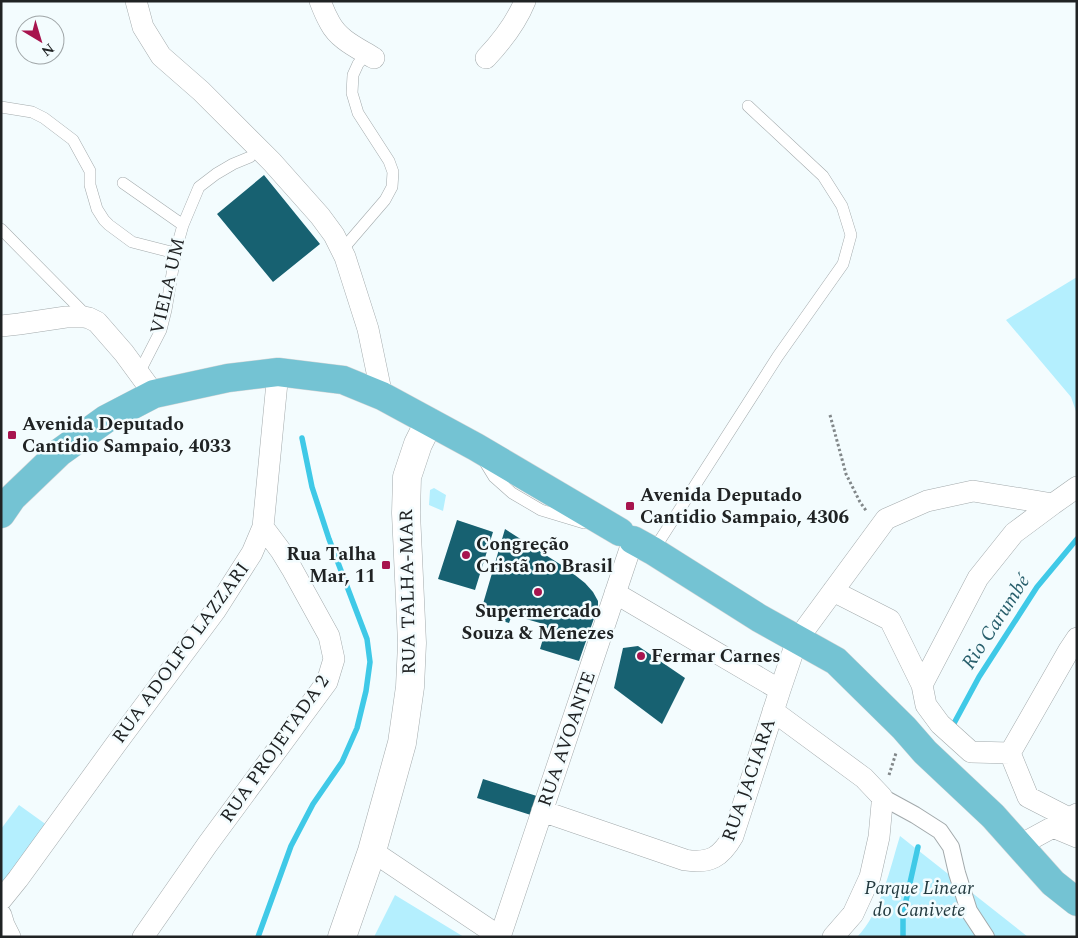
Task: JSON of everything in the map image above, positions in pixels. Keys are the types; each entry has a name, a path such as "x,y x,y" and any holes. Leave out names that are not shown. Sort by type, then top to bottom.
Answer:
{"main road":[{"path":"1,514 12,498 60,452 106,419 147,383 228,378 278,372 343,380 382,396 476,447 689,573 759,618 836,661 904,728 925,752 993,816 1053,883 1077,902"}],"street":[{"path":"136,1 143,28 161,56 208,98 272,162 320,216 334,235 342,250 368,329 382,396"},
{"path":"320,1 336,32 347,42 370,56"},
{"path":"486,58 512,27 525,1"},
{"path":"1,326 66,317 89,318 97,322 147,383"},
{"name":"RUA ADOLFO LAZZARI","path":"1,900 215,611 252,553 262,527 278,372"},
{"name":"RUA TALHA-MAR","path":"342,936 372,851 402,743 410,687 412,643 406,514 408,477 418,444 429,422"},
{"path":"922,685 978,578 1014,533 1077,487"},
{"name":"RUA JACIARA","path":"542,811 685,860 698,862 714,858 726,849 733,836 797,640 886,519 927,501 973,491 1053,504"},
{"name":"RUA PROJETADA 2","path":"143,937 207,845 327,682 334,659 329,636 292,569 262,527"},
{"name":"RUA AVOANTE","path":"500,937 635,541"},
{"path":"833,591 890,620 922,685 926,705 940,724 971,752 1010,753"},
{"path":"616,593 780,690"},
{"path":"1010,753 1068,650 1077,638"},
{"path":"773,711 864,778 882,801 915,815 940,831 952,847 957,873 969,911 986,937"},
{"path":"1010,753 1028,797 1069,824"},
{"path":"833,937 853,914 870,877 879,837 882,801"},
{"path":"1020,845 1069,824"},
{"path":"372,851 500,937"},
{"path":"1,914 10,937"}],"lane":[{"path":"342,250 385,200 392,187 393,172 390,161 358,113 352,93 353,75 358,64 370,56"},
{"path":"635,541 778,356 843,264 851,235 842,206 823,176 748,106"},
{"path":"1,107 32,112 44,118 73,140 90,170 90,185 104,220 132,242 175,253"},
{"name":"VIELA UM","path":"147,383 166,310 175,253 183,225 199,187 216,174 250,157"},
{"path":"123,183 183,225"},
{"path":"1,229 89,318"},
{"path":"689,573 697,588 714,604"},
{"path":"732,615 743,618 759,618"}],"path":[{"path":"830,415 846,474 860,502 880,528"},
{"path":"882,801 904,728"}],"green space":[{"path":"1077,277 1077,414 1071,397 1006,320"},
{"path":"434,488 446,495 443,511 429,505 430,490"},
{"path":"19,805 51,828 1,894 1,829"},
{"name":"Parque Linear do Canivete","path":"900,836 1028,937 857,937 879,903"},
{"path":"395,895 464,937 374,937"}],"building":[{"path":"264,175 320,244 273,282 217,214"},
{"name":"Congreção Cristã no Brasil","path":"457,520 493,532 475,590 438,579"},
{"path":"505,529 566,568 593,592 598,601 598,607 579,661 540,649 547,625 512,615 509,623 480,614"},
{"path":"638,646 685,678 662,724 614,688 623,648"},
{"path":"483,779 540,797 534,816 477,798"}],"waterway":[{"path":"258,937 291,846 313,804 342,762 357,728 366,691 370,662 367,639 329,539 312,487 302,438"},
{"name":"Rio Carumbé","path":"952,727 979,677 1037,587 1077,539"},
{"name":"Rio Carumbé","path":"903,937 903,914 918,847"}],"place":[{"name":"Avenida Deputado Cantidio Sampaio, 4033","path":"12,435"},
{"name":"Avenida Deputado Cantidio Sampaio, 4306","path":"630,506"},
{"name":"Congreção Cristã no Brasil","path":"466,555"},
{"name":"Rua Talha Mar, 11","path":"386,565"},
{"name":"Supermercado Souza & Menezes","path":"538,592"},
{"name":"Fermar Carnes","path":"641,656"}]}
